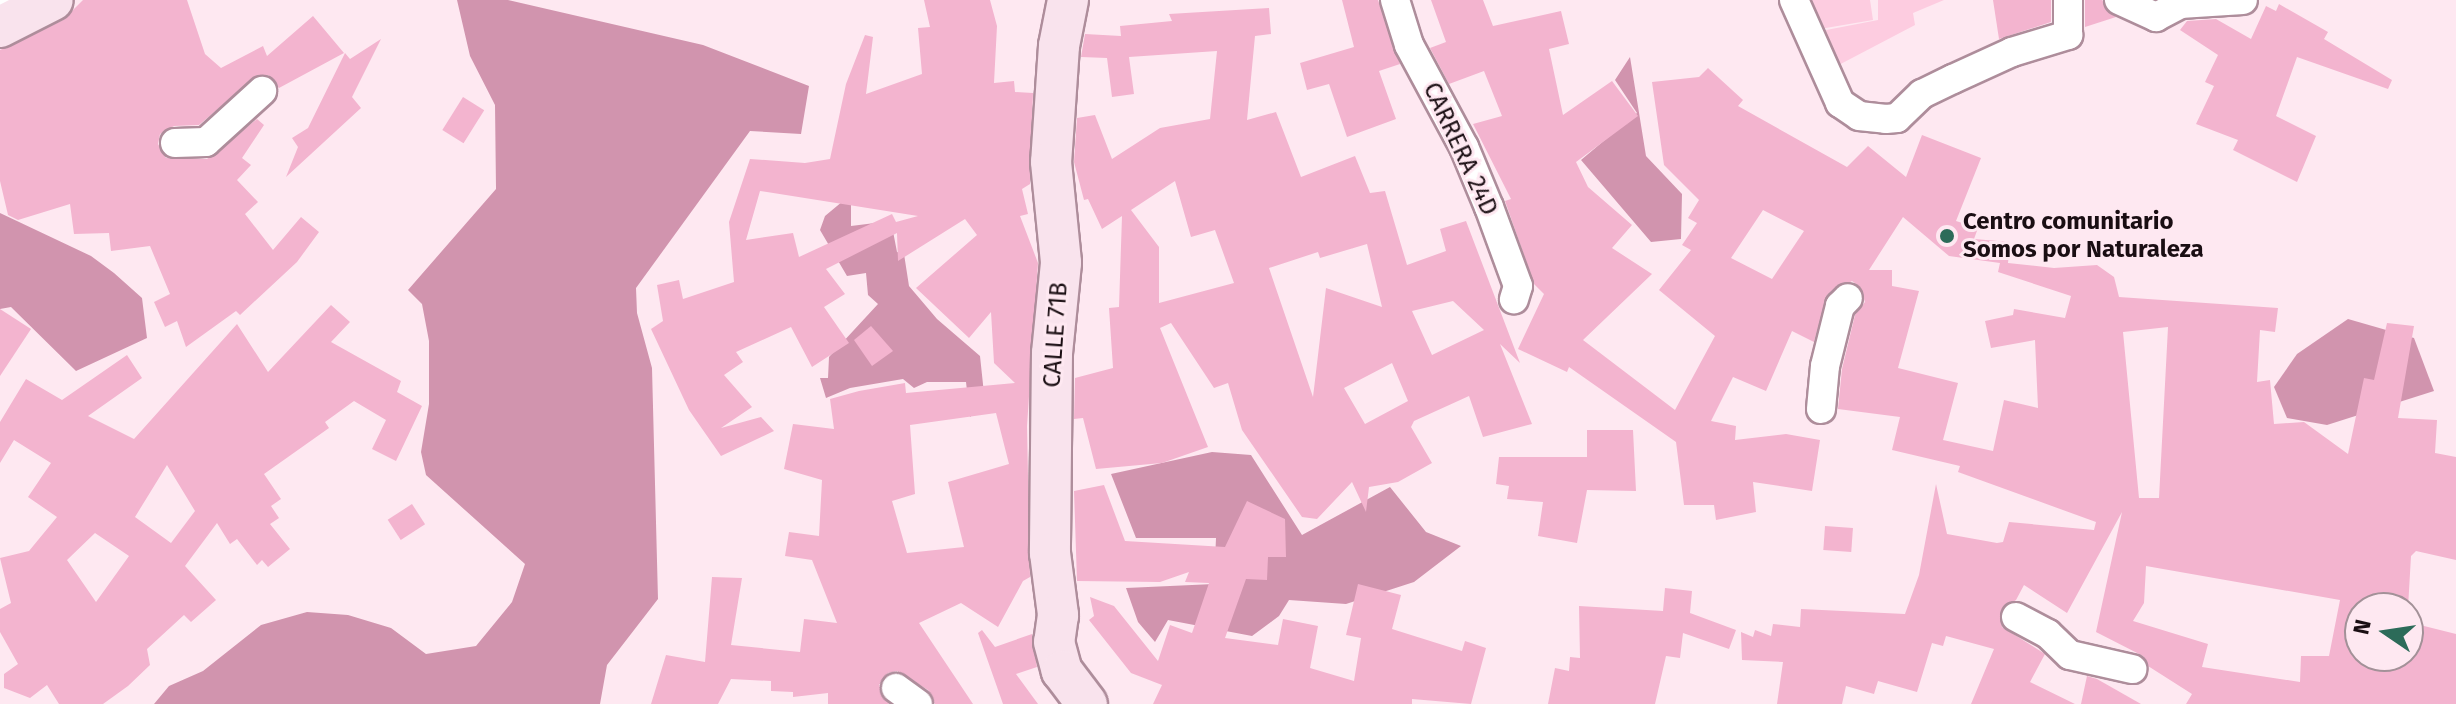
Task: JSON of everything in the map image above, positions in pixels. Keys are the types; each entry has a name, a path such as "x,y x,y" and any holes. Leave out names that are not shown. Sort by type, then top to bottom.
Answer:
{"street":[{"name":"CALLE 71B","path":"1068,0 1059,46 1051,162 1061,263 1052,353 1050,553 1058,615 1054,642 1062,671 1087,704"},
{"name":"CARRERA 24D","path":"1395,0 1409,45 1464,147 1489,207 1518,286 1514,299"},
{"path":"1794,0 1840,103 1859,116 1886,119 1897,118 1922,94 1953,79 2012,52 2068,35 2068,0"},
{"path":"2119,0 2156,17 2180,4 2243,0"},
{"path":"0,27 46,1"},
{"path":"175,143 206,142 262,91"},
{"path":"1821,409 1825,366 1840,306 1848,298"},
{"path":"2016,617 2048,634 2070,655 2132,669"}],"shaded area":[{"path":"457,0 508,0 703,45 809,86 801,134 750,131 636,288 637,313 652,368 658,599 607,665 600,704 154,704 169,686 203,671 261,625 307,612 348,615 391,628 426,654 476,646 512,602 525,564 426,475 421,452 429,404 429,341 422,304 408,290 496,189 495,105 470,56"},
{"path":"1806,0 1870,0 1873,20 1814,30"},
{"path":"1878,0 1944,0 1913,13 1915,25 1833,68 1816,32 1878,20"},
{"path":"1630,57 1646,156 1682,194 1681,239 1651,242 1581,160 1637,113 1615,80"},
{"path":"851,186 851,226 891,221 897,252 904,254 909,286 937,319 980,356 985,403 970,417 966,382 927,382 914,388 903,379 850,388 826,398 820,378 828,378 829,357 878,304 868,295 866,273 847,276 820,230 825,216 843,201"},
{"path":"0,213 91,256 114,273 142,298 147,338 76,371 11,307 0,309"},
{"path":"2348,319 2414,338 2434,391 2327,425 2287,418 2274,387 2297,354"},
{"path":"1212,452 1251,455 1302,535 1390,487 1426,532 1461,546 1414,582 1346,604 1289,600 1279,616 1252,636 1168,620 1155,642 1138,622 1126,588 1214,584 1216,538 1136,538 1111,474"}],"building":[{"path":"83,0 187,0 205,54 221,68 263,46 267,56 313,16 344,53 279,88 268,75 258,75 199,125 174,126 160,134 158,144 166,158 207,159 257,119 264,125 242,158 251,165 237,180 258,202 245,214 273,250 301,217 319,232 297,262 240,315 236,311 186,347 177,321 165,327 154,302 170,294 150,246 111,251 109,233 74,234 70,204 18,220 8,215 0,181 0,50 63,20"},
{"path":"924,0 990,0 997,26 994,83 1014,81 1015,92 1033,93 1030,184 1022,189 1028,214 1020,216 1038,263 1027,426 1030,577 1023,581 998,627 961,603 919,623 973,704 935,704 928,690 897,671 888,673 879,685 889,704 828,704 828,693 793,697 793,692 771,691 771,681 731,679 718,704 651,704 666,655 705,662 712,577 742,578 731,645 800,652 804,619 837,623 812,560 785,556 789,532 819,536 822,480 784,469 793,424 834,429 830,399 859,391 905,383 906,393 1015,383 994,363 991,312 969,338 916,288 977,235 965,219 898,261 897,233 826,269 845,294 824,307 849,343 812,367 791,327 736,352 743,362 724,375 752,407 721,428 761,417 774,431 721,456 689,410 651,329 663,321 657,285 679,280 683,299 734,282 729,222 750,159 805,163 830,159 846,84 865,35 873,37 866,94 922,74 918,28 930,27","holes":["760,191 767,192 918,216 896,222 892,214 799,257 793,233 746,240","996,413 1009,464 948,482 964,547 907,553 892,501 915,494 910,425"]},
{"path":"1342,0 1378,0 1400,64 1379,71 1396,119 1347,137 1329,84 1307,90 1300,63 1354,47"},
{"path":"1431,0 1483,0 1493,26 1561,11 1569,44 1549,49 1563,115 1612,81 1638,116 1576,162 1588,187 1632,225 1612,248 1652,274 1583,340 1675,410 1715,336 1659,290 1691,250 1682,245 1697,223 1688,218 1699,200 1664,165 1652,82 1699,77 1708,68 1743,100 1738,106 1847,167 1868,146 1906,177 1922,135 1981,158 1956,221 1978,228 1974,239 2010,242 2008,263 2054,268 2097,265 2114,277 2119,297 2278,308 2275,332 2260,330 2257,382 2270,380 2274,424 2304,422 2348,454 2364,378 2374,380 2387,323 2414,326 2398,418 2437,420 2435,453 2456,457 2456,560 2416,551 2411,556 2409,592 2344,592 2344,672 2424,672 2424,626 2456,634 2456,704 2186,704 2192,694 2148,666 2143,656 2096,632 2122,512 2067,613 2024,585 2016,600 2001,610 2002,627 2045,654 2030,682 2075,704 1971,704 1994,649 1946,636 1943,646 1932,643 1917,692 1878,681 1874,694 1846,686 1842,704 1777,704 1783,662 1742,660 1741,632 1753,637 1755,630 1771,636 1773,624 1800,627 1801,609 1905,614 1919,575 1936,484 1947,534 1997,543 2003,542 2009,522 2094,530 2096,522 1958,472 1960,466 1892,450 1900,417 1838,409 1842,369 1855,315 1865,302 1860,287 1852,281 1827,295 1814,342 1792,331 1766,391 1733,377 1711,421 1736,426 1735,440 1786,434 1820,440 1812,491 1753,482 1756,512 1716,520 1714,505 1684,505 1676,442 1569,367 1567,372 1518,349 1544,294 1534,284 1505,201 1511,199 1473,124 1502,116 1484,71 1449,84 1430,48 1446,42","holes":["1763,210 1804,231 1772,279 1731,258","1903,217 1949,256 2000,263 1998,272 2071,296 2065,318 2014,309 2013,315 1985,321 1991,348 2035,340 2038,408 2004,400 1993,451 1943,440 1958,383 1898,368 1919,291 1892,286 1892,270 1869,270","2168,327 2159,498 2139,498 2123,332","2146,566 2340,600 2329,656 2301,656 2300,682 2202,667 2208,644 2133,621 2144,603"]},
{"path":"1993,0 2051,0 2051,22 1999,39"},
{"path":"2085,0 2102,0 2116,17 2085,27"},
{"path":"2279,4 2328,32 2324,39 2392,80 2388,89 2297,57 2276,116 2316,136 2297,182 2233,150 2238,140 2196,124 2214,86 2205,82 2218,55 2180,30 2187,21 2216,19 2251,39 2266,6 2276,11"},
{"path":"1269,8 1271,34 1255,36 1247,120 1276,112 1301,177 1355,156 1370,193 1385,191 1407,265 1446,251 1440,229 1466,221 1520,363 1500,344 1532,424 1483,437 1469,396 1414,421 1411,427 1432,463 1398,482 1369,487 1366,512 1352,482 1317,519 1302,517 1242,430 1228,383 1214,388 1171,323 1160,328 1208,447 1162,463 1096,469 1083,418 1074,419 1075,378 1113,368 1109,308 1119,307 1122,216 1102,229 1088,199 1084,200 1074,162 1077,118 1095,115 1112,159 1160,128 1210,119 1217,51 1129,57 1134,94 1112,97 1107,58 1081,57 1085,34 1121,36 1120,26 1172,21 1169,14","holes":["1175,181 1191,237 1215,230 1234,283 1159,303 1159,247 1131,210","1367,244 1382,307 1326,288 1313,397 1269,268 1318,252 1320,258","1453,301 1484,330 1432,355 1412,311","1392,363 1408,401 1365,424 1344,388"]},
{"path":"381,39 352,97 361,108 286,177 298,147 292,138 308,128 345,53 350,59"},
{"path":"463,97 484,110 464,143 442,130"},
{"path":"331,305 350,322 331,342 401,381 397,392 422,406 396,461 372,449 386,420 354,401 325,422 329,428 264,474 281,499 271,506 279,518 270,524 290,549 268,567 262,560 257,565 237,539 230,544 217,523 185,566 216,600 191,622 184,615 147,649 150,665 103,704 59,704 47,685 30,698 4,688 4,674 18,664 0,632 0,609 11,603 0,558 29,551 57,517 28,497 51,463 14,440 0,463 0,422 26,379 62,400 127,355 142,378 88,416 134,439 237,324 268,372","holes":["167,465 195,511 171,543 135,517","95,533 129,556 96,602 67,560"]},
{"path":"0,309 31,329 0,376"},
{"path":"871,326 893,351 872,366 854,340"},
{"path":"1587,430 1633,430 1636,491 1587,490 1577,543 1538,536 1543,502 1507,499 1509,486 1496,484 1499,457 1587,457"},
{"path":"1104,485 1125,541 1225,547 1247,501 1285,519 1286,557 1268,557 1267,580 1246,579 1225,638 1278,645 1283,619 1318,626 1310,668 1354,681 1361,638 1346,635 1358,584 1401,595 1392,629 1462,651 1465,641 1486,648 1471,704 1412,699 1412,704 1153,704 1162,685 1131,673 1089,620 1094,616 1090,597 1114,606 1158,661 1170,625 1192,633 1209,583 1185,582 1189,572 1160,582 1077,581 1074,491"},
{"path":"412,504 425,524 401,540 388,520"},
{"path":"1825,526 1853,528 1851,552 1823,550"},
{"path":"1665,588 1692,591 1690,613 1736,630 1729,649 1683,633 1680,658 1666,656 1655,704 1548,704 1555,668 1569,671 1570,657 1580,658 1579,606 1663,611"},
{"path":"982,630 995,647 1032,634 1037,667 1016,674 1038,704 1003,704 978,633"},
{"path":"2087,676 2097,679 2141,704 2081,704"}],"place":[{"name":"Centro comunitario Somos por Naturaleza","path":"1947,236"}]}
